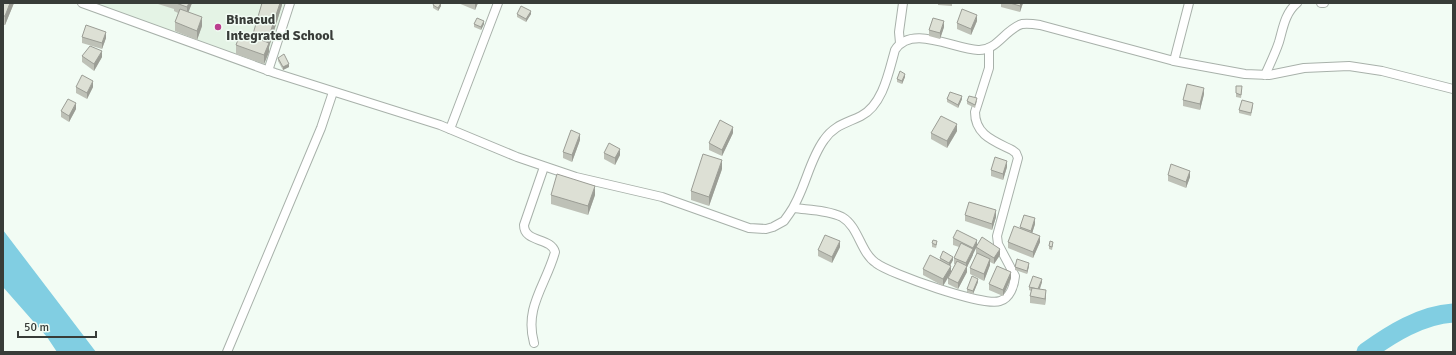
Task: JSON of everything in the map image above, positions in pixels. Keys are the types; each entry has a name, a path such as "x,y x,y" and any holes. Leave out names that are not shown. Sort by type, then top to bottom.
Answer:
{"street":[{"path":"82,3 268,71 450,129 544,167 622,188 656,195 749,228 766,229 784,221 794,208 822,142 829,133 844,122 862,116 877,101 895,50 900,43 911,38 919,38 976,50 990,48 1017,26 1029,24 1040,25 1174,61 1245,74 1265,75 1310,68 1349,66 1382,71 1453,89"},
{"path":"268,71 290,3"},
{"path":"450,129 498,3"},
{"path":"900,43 899,32 903,3"},
{"path":"1174,61 1188,3"},
{"path":"1265,75 1278,44 1286,17 1289,11 1297,3"},
{"path":"794,208 815,210 841,217 850,224 870,258 885,268 962,297 994,302 1004,299 1012,289 1015,276 998,244 997,236 1018,158 1012,150 986,137 980,132 975,120 975,112 989,68 990,48"},
{"path":"227,352 321,128 333,92"},
{"path":"534,343 531,333 531,316 555,252 550,244 527,234 524,230 524,225 544,167"}],"shaded area":[{"name":"Binacud Integrated School","path":"90,3 285,3 266,67"}],"water":[{"path":"3,230 96,352 57,352 47,337 3,287"}],"building":[{"path":"3,3 10,3 5,16 3,16"},
{"path":"176,3 189,3 187,7"},
{"path":"262,3 280,3 268,39 253,34"},
{"path":"434,3 441,3 438,8 433,5"},
{"path":"1010,3 1021,3 1020,6"},
{"path":"521,6 531,11 526,19 517,14"},
{"path":"180,9 202,17 197,31 175,22"},
{"path":"962,9 977,15 971,29 957,23"},
{"path":"477,18 484,21 481,27 474,24"},
{"path":"933,18 944,21 940,33 929,30"},
{"path":"86,25 106,32 102,43 82,37"},
{"path":"241,32 269,43 264,55 236,45"},
{"path":"90,46 102,51 94,64 82,56"},
{"path":"284,54 289,64 283,67 278,58"},
{"path":"900,71 905,74 902,81 897,79"},
{"path":"82,75 93,81 87,93 76,87"},
{"path":"1187,84 1204,88 1200,104 1183,100"},
{"path":"1236,86 1242,86 1241,95 1236,93"},
{"path":"950,92 962,96 958,105 947,99"},
{"path":"969,96 977,98 975,105 967,101"},
{"path":"68,99 76,103 69,116 61,111"},
{"path":"1242,100 1253,103 1251,113 1239,110"},
{"path":"941,116 957,124 947,141 931,133"},
{"path":"720,120 733,127 722,150 709,143"},
{"path":"571,130 580,134 572,155 563,152"},
{"path":"609,143 620,149 615,158 604,153"},
{"path":"703,154 722,160 709,197 691,191"},
{"path":"995,157 1007,161 1003,174 991,170"},
{"path":"1171,164 1190,171 1186,182 1168,175"},
{"path":"557,174 595,186 588,206 551,195"},
{"path":"969,202 996,210 992,224 965,215"},
{"path":"1024,215 1035,218 1031,231 1020,227"},
{"path":"1014,226 1040,236 1033,252 1008,242"},
{"path":"957,230 977,240 973,248 953,238"},
{"path":"825,235 840,241 832,257 818,250"},
{"path":"982,237 1000,249 994,258 976,247"},
{"path":"933,240 937,241 936,245 932,243"},
{"path":"1050,241 1053,242 1052,247 1049,246"},
{"path":"961,243 973,249 966,263 954,258"},
{"path":"943,251 953,257 949,263 940,258"},
{"path":"977,253 990,259 984,274 970,268"},
{"path":"930,255 951,266 943,279 923,269"},
{"path":"1017,259 1029,263 1027,271 1015,267"},
{"path":"957,261 967,266 958,283 948,278"},
{"path":"997,266 1011,272 1003,290 989,284"},
{"path":"972,276 978,279 973,291 967,289"},
{"path":"1033,276 1042,279 1038,289 1029,287"},
{"path":"1032,288 1046,290 1045,299 1030,296"}],"waterway":[{"path":"1366,352 1396,332 1418,321 1429,317 1453,313"}],"place":[{"name":"Binacud Integrated School","path":"218,27"}]}
